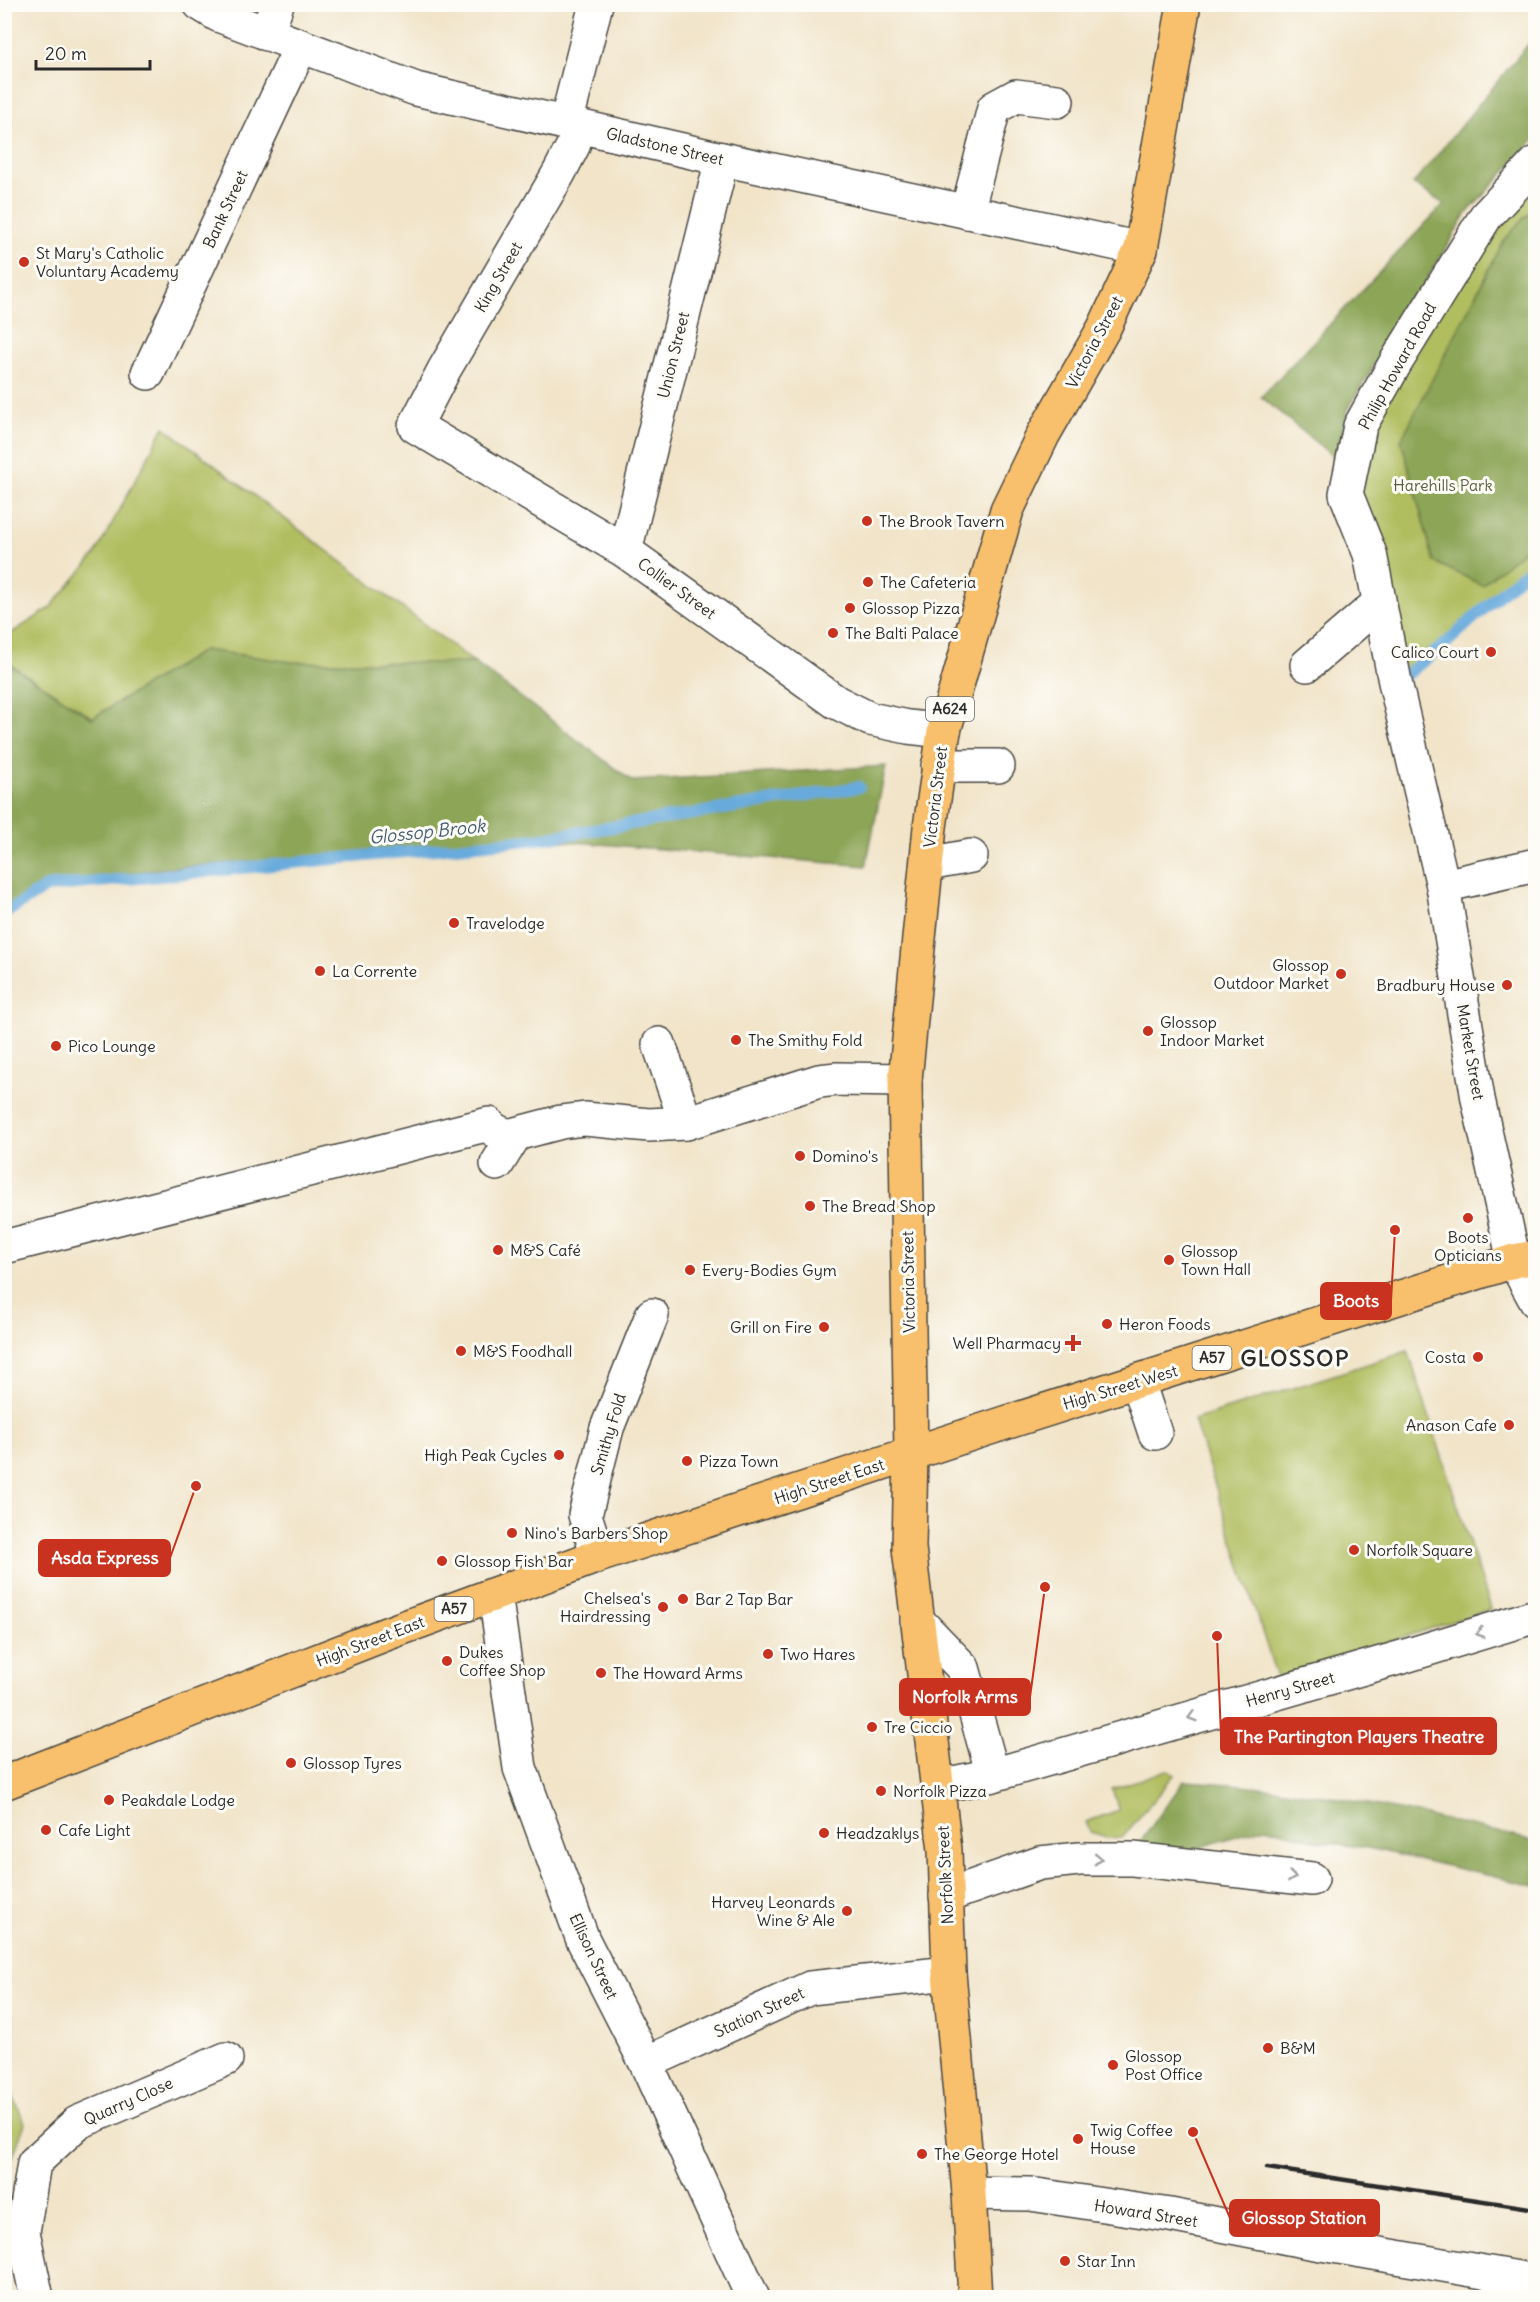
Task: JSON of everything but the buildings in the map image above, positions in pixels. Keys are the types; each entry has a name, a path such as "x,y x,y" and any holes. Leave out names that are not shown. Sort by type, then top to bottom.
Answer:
{"main road":[{"name":"Victoria Street","path":"910,1454 905,1080 930,827 944,731 1007,510 1043,435 1104,328 1141,249 1184,4"},
{"name":"High Street West","path":"910,1454 1525,1259"},
{"name":"High Street East","path":"4,1783 386,1634 598,1556 910,1454"},
{"name":"Norfolk Street","path":"910,1454 909,1548 945,1850 949,1973 969,2193 975,2298"}],"street":[{"name":"Gladstone Street","path":"200,4 218,15 272,19 301,46 416,89 722,159 1141,249"},
{"name":"King Street","path":"415,426 444,370 573,146 572,125 596,4"},
{"name":"Bank Street","path":"148,373 301,46"},
{"path":"968,212 994,108 1016,96 1057,101"},
{"name":"Union Street","path":"625,551 722,159"},
{"name":"Philip Howard Road","path":"1409,737 1370,554 1346,494 1360,426 1396,362 1486,216 1536,163"},
{"name":"Collier Street","path":"415,426 625,551 836,702 870,719 908,727 944,731"},
{"path":"1307,665 1379,603"},
{"name":"Market Street","path":"1409,737 1443,885 1478,1099 1536,1301"},
{"path":"938,766 998,766"},
{"path":"928,864 971,856"},
{"path":"1443,885 1536,865"},
{"path":"659,1044 692,1122"},
{"path":"4,1247 489,1124 501,1135 515,1135 561,1122 585,1119 649,1125 692,1122 819,1081 905,1080"},
{"path":"497,1164 515,1135"},
{"name":"Smithy Fold","path":"598,1556 585,1515 607,1428 652,1315"},
{"path":"1137,1382 1155,1433"},
{"name":"Ellison Street","path":"495,1594 520,1768 584,1940 646,2063 753,2298"},
{"name":"Henry Street","path":"939,1786 993,1775 1536,1616"},
{"path":"917,1620 963,1668 993,1775"},
{"path":"946,1896 1040,1863 1079,1858 1133,1859 1312,1879"},
{"name":"Station Street","path":"646,2063 810,1988 949,1973"},
{"name":"Quarry Close","path":"37,2298 23,2232 34,2163 77,2123 226,2059"},
{"name":"Howard Street","path":"969,2193 1030,2194 1170,2215 1304,2241 1536,2281"}],"green space":[{"path":"1535,36 1535,139 1467,213 1347,410 1336,459 1261,397 1444,204 1413,184"},
{"name":"Harehills Park","path":"1535,163 1535,564 1444,645 1395,682 1346,494 1360,426"},
{"path":"1535,206 1535,541 1482,585 1434,562 1401,440 1504,240"},
{"path":"164,427 475,663 291,662 204,650 93,718 9,664 10,634 49,609 95,555"},
{"path":"4,586 7,588 9,664 92,718 204,650 291,662 475,663 632,781 886,766 866,866 538,839 158,869 46,887 5,914"},
{"name":"Norfolk Square","path":"1408,1351 1491,1609 1277,1678 1194,1420"},
{"path":"1167,1770 1174,1775 1122,1838 1110,1838 1090,1832 1086,1822 1119,1810 1112,1789"},
{"path":"1184,1781 1273,1789 1361,1802 1535,1841 1535,1886 1368,1848 1317,1841 1265,1827 1157,1861 1138,1845"},
{"path":"4,2077 25,2123 5,2178 4,2178"}],"waterway":[{"name":"Glossop Brook","path":"1399,680 1444,645 1536,564"},
{"name":"Glossop Brook","path":"4,914 46,887 538,839 859,787"}],"railway":[{"path":"1267,2168 1536,2209"}],"place":[{"name":"St Mary's Catholic Voluntary Academy","path":"24,262"},
{"name":"The Brook Tavern","path":"867,521"},
{"name":"The Cafeteria","path":"868,582"},
{"name":"Glossop Pizza","path":"850,608"},
{"name":"The Balti Palace","path":"833,633"},
{"name":"Calico Court","path":"1491,652"},
{"name":"Travelodge","path":"454,923"},
{"name":"La Corrente","path":"320,971"},
{"name":"Glossop Outdoor Market","path":"1341,974"},
{"name":"Bradbury House","path":"1507,985"},
{"name":"Glossop Indoor Market","path":"1148,1031"},
{"name":"The Smithy Fold","path":"736,1040"},
{"name":"Pico Lounge","path":"56,1046"},
{"name":"Domino's","path":"800,1156"},
{"name":"The Bread Shop","path":"810,1206"},
{"name":"Boots Opticians","path":"1468,1218"},
{"name":"Boots","path":"1395,1230"},
{"name":"M&S Café","path":"498,1250"},
{"name":"Glossop Town Hall","path":"1169,1260"},
{"name":"Every-Bodies Gym","path":"690,1270"},
{"name":"Heron Foods","path":"1107,1324"},
{"name":"Grill on Fire","path":"824,1327"},
{"name":"Well Pharmacy","path":"1073,1343"},
{"name":"M&S Foodhall","path":"461,1351"},
{"name":"Costa","path":"1478,1357"},
{"name":"Anason Cafe","path":"1509,1425"},
{"name":"High Peak Cycles","path":"559,1455"},
{"name":"Pizza Town","path":"687,1461"},
{"name":"Asda Express","path":"196,1486"},
{"name":"Nino's Barbers Shop","path":"512,1533"},
{"name":"Norfolk Square","path":"1354,1550"},
{"name":"Glossop Fish Bar","path":"442,1561"},
{"name":"Norfolk Arms","path":"1045,1587"},
{"name":"Bar 2 Tap Bar","path":"683,1599"},
{"name":"Chelsea's Hairdressing","path":"663,1607"},
{"name":"The Partington Players Theatre","path":"1217,1636"},
{"name":"Two Hares","path":"768,1654"},
{"name":"Dukes Coffee Shop","path":"447,1661"},
{"name":"The Howard Arms","path":"601,1673"},
{"name":"Tre Ciccio","path":"872,1727"},
{"name":"Glossop Tyres","path":"291,1763"},
{"name":"Norfolk Pizza","path":"881,1791"},
{"name":"Peakdale Lodge","path":"109,1800"},
{"name":"Cafe Light","path":"46,1830"},
{"name":"Headzaklys","path":"824,1833"},
{"name":"Harvey Leonards Wine & Ale","path":"847,1911"},
{"name":"B&M","path":"1268,2048"},
{"name":"Glossop Post Office","path":"1113,2065"},
{"name":"Glossop Station","path":"1193,2132"},
{"name":"Twig Coffee House","path":"1078,2139"},
{"name":"The George Hotel","path":"922,2154"},
{"name":"Star Inn","path":"1065,2261"}],"district":[{"name":"GLOSSOP","path":"1295,1358"}]}
